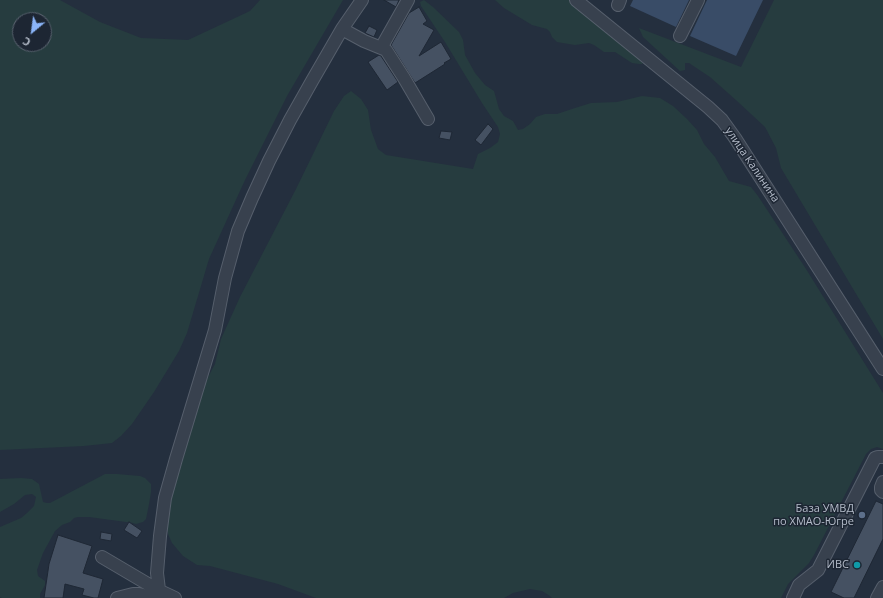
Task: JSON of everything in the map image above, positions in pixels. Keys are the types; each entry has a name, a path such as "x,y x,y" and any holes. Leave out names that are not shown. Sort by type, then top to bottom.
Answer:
{"street":[{"path":"158,595 157,573 165,498 215,330 225,278 238,231 269,161 342,29 362,0"},
{"path":"381,48 408,0"},
{"name":"улица Калинина","path":"576,0 722,120 883,370"},
{"path":"680,36 698,0"},
{"path":"342,29 364,41 386,50 428,119"},
{"path":"793,598 799,585 818,570 875,458 883,457"},
{"path":"883,482 881,487 883,492"},
{"path":"102,557 158,595"},
{"path":"877,598 883,587"},
{"path":"117,598 133,594 158,595 175,598"}],"green space":[{"path":"0,0 60,0 100,22 141,38 188,40 250,11 260,0 343,0 287,96 245,180 209,259 187,333 179,351 154,392 132,424 121,436 112,443 84,446 0,450"},
{"path":"424,0 459,32 463,40 465,55 475,73 485,85 494,91 499,109 504,116 513,121 518,130 523,129 530,124 536,117 545,114 557,114 591,103 617,102 642,96 660,98 673,106 697,130 704,144 715,157 729,181 751,187 758,196 806,269 883,393 883,449 877,447 871,449 866,454 814,555 809,563 788,584 781,598 552,598 542,591 530,589 513,593 504,598 316,598 278,584 210,566 197,565 183,556 172,543 168,534 167,516 177,475 205,383 215,364 221,339 240,297 296,189 334,111 344,96 351,91 361,99 368,110 371,130 378,149 386,155 473,169 478,154 498,142 500,134 498,127 421,6 420,2"},
{"path":"495,0 569,0 643,62 642,64 632,63 615,52 604,52 589,43 575,45 557,42 547,29 532,25 504,8"},
{"path":"774,0 883,0 883,339 781,168 776,148 765,127 710,77 689,63 685,63 685,70 680,71 643,37 639,28 741,67"},
{"path":"105,474 140,476 145,478 151,484 146,519 143,522 136,524 89,517 74,518 55,531 43,553 37,570 38,576 45,581 40,598 0,597 0,527 21,518 27,513 34,506 36,497 32,494 25,495 14,504 0,512 0,479 32,479 39,484 43,502 50,503"}],"water":[{"path":"633,0 689,0 676,27 630,6"},
{"path":"707,0 763,0 736,56 690,36"}],"building":[{"path":"384,0 399,0 396,7"},
{"path":"419,7 427,21 423,24 434,30 419,56 441,42 451,59 415,83 391,45 409,13"},
{"path":"369,26 377,30 374,37 365,33"},
{"path":"379,55 398,82 387,90 368,62"},
{"path":"488,124 493,129 481,145 475,140"},
{"path":"441,131 452,132 450,140 439,138"},
{"name":"ИВС","path":"876,501 883,504 883,539 854,598 844,598 831,592"},
{"path":"129,522 142,531 137,538 124,530"},
{"path":"101,532 112,534 111,541 100,539"},
{"path":"58,535 92,546 83,573 103,579 98,598 82,595 84,589 65,584 63,598 44,598 49,564"}],"place":[{"name":"База УМВД по ХМАО-Югре","path":"862,515"},
{"name":"ИВС","path":"857,565"}]}
